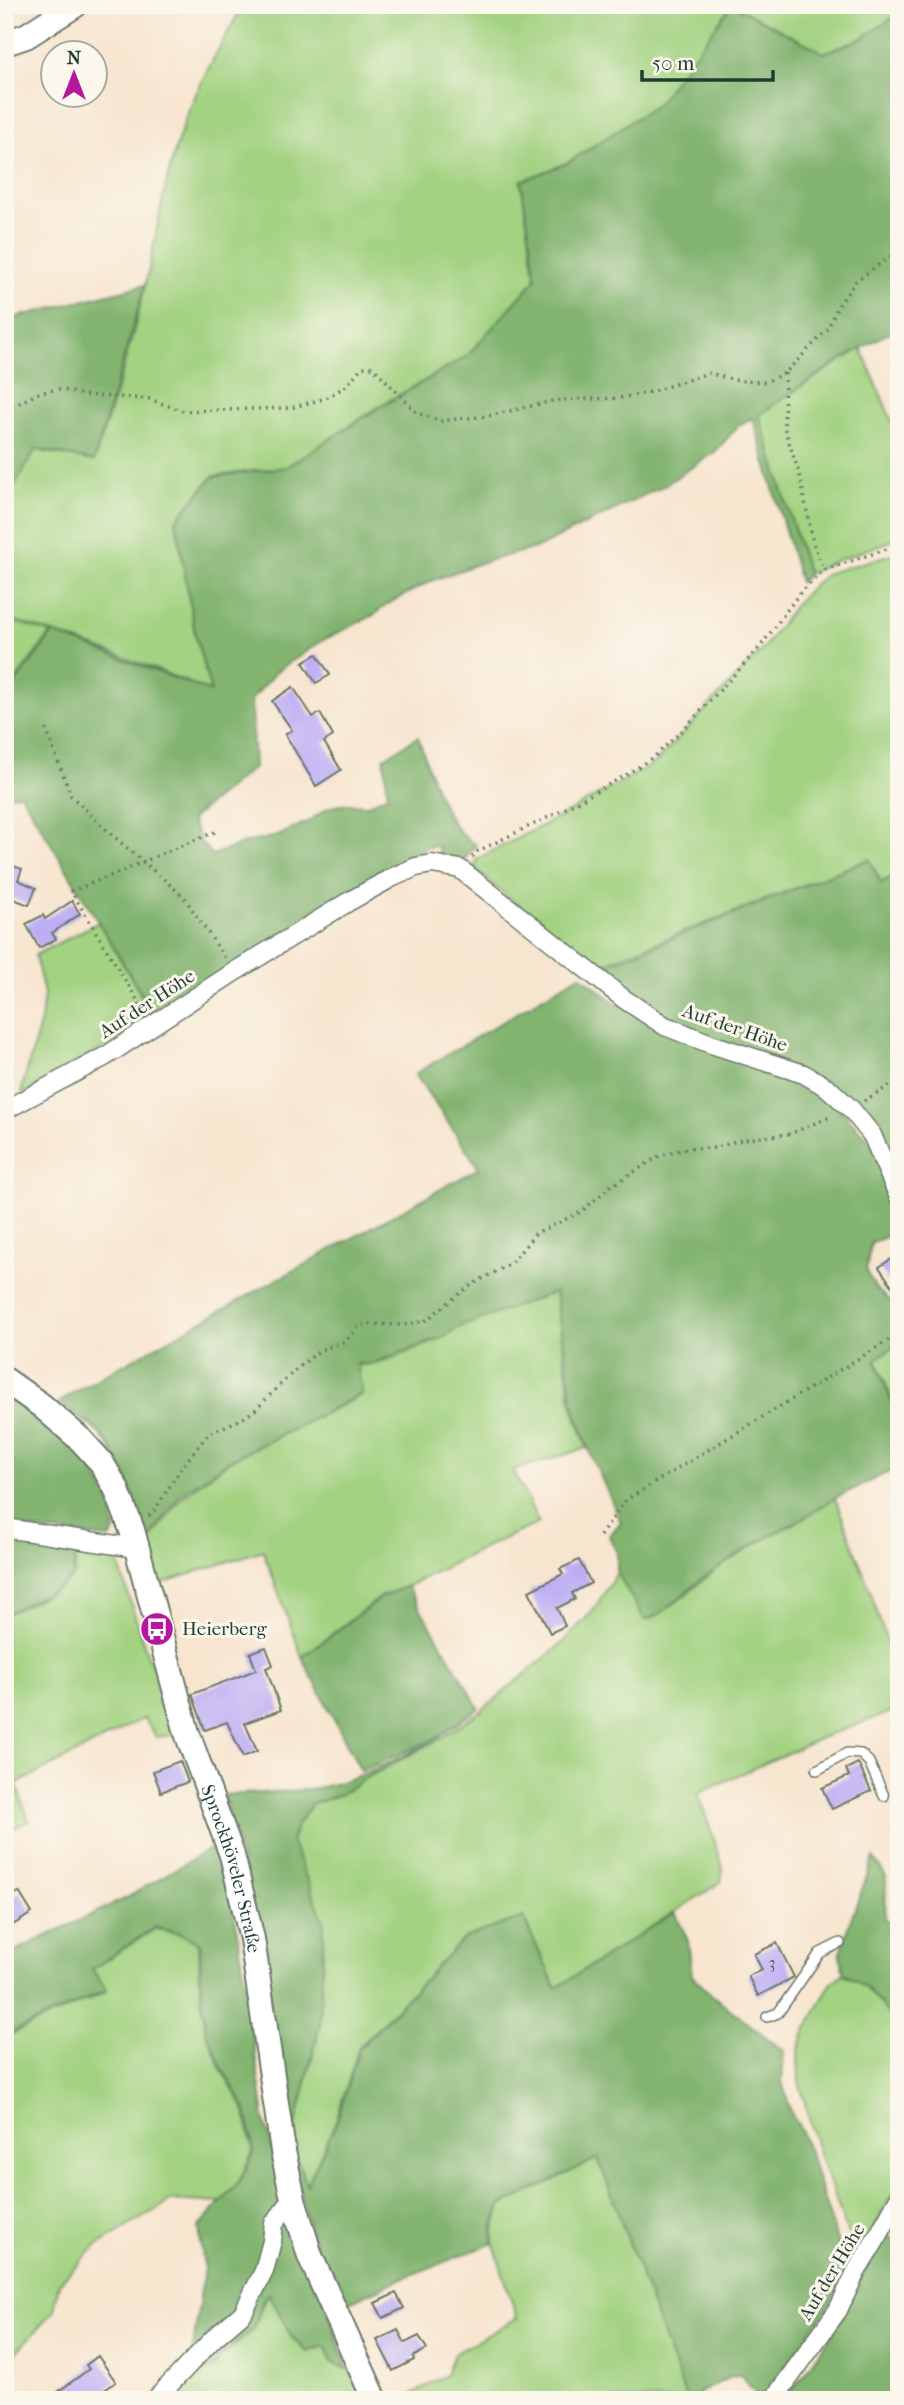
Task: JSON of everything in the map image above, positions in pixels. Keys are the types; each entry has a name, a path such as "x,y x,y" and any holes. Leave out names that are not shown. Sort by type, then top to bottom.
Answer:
{"street":[{"path":"5,43 26,36 75,5"},
{"name":"Auf der Höhe","path":"5,1110 106,1056 234,972 348,902 391,878 416,867 432,864 460,869 624,999 665,1026 804,1074 828,1088 851,1109 872,1135 899,1198"},
{"name":"Sprockhöveler Straße","path":"5,1380 72,1431 101,1462 116,1488 134,1539 187,1733 232,1855 252,1939 283,2151 293,2199 310,2256 374,2400"},
{"path":"5,1528 134,1539"},
{"name":"Auf der Höhe","path":"773,2400 838,2310 856,2272 899,2198"},
{"path":"155,2400 214,2338 243,2313 264,2271 274,2223 293,2199"}],"lane":[{"path":"817,1770 847,1754 861,1754 869,1762 884,1796"},
{"path":"767,2017 778,2013 820,1953 840,1943"}],"path":[{"path":"5,406 17,404 39,393 59,389 85,395 149,399 183,411 291,408 326,398 346,386 362,368 373,367 417,413 440,421 488,416 557,400 620,398 650,392 709,373 739,381 765,382 785,373 827,330 838,306 856,281 899,250"},
{"path":"785,373 783,427 800,476 813,543 824,569"},
{"path":"460,869 478,851 626,775 655,756 682,731 760,647 799,594 824,569 899,545"},
{"path":"46,729 71,796 184,897 234,972"},
{"path":"153,1025 71,891 218,831"},
{"path":"134,1539 181,1468 209,1433 242,1419 255,1410 320,1350 346,1341 358,1327 425,1321 471,1285 510,1264 536,1233 581,1212 611,1186 662,1155 688,1148 714,1148 745,1139 790,1134 851,1109 899,1080"},
{"path":"600,1536 626,1500 899,1334"}],"green space":[{"path":"243,5 732,5 657,105 567,163 521,182 536,279 469,356 384,403 286,467 213,476 176,521 195,633 211,692 109,652 5,618 5,503 35,450 94,461 134,330 169,172 180,135 200,85"},
{"path":"732,5 899,5 899,14 862,38 824,53"},
{"path":"732,5 824,53 860,39 899,14 899,327 832,365 759,415 808,574 800,582 753,418 739,425 715,452 663,486 539,547 480,563 431,581 387,604 374,615 325,639 277,671 251,700 254,767 191,819 200,841 212,855 245,843 278,836 328,808 345,804 368,805 388,795 384,758 418,737 446,812 465,837 476,845 460,864 440,858 438,846 425,847 415,862 156,1018 21,794 5,795 5,710 17,681 53,633 211,692 195,634 176,520 213,477 286,467 467,356 536,279 521,181 567,163 656,105"},
{"path":"145,285 94,461 36,449 5,503 5,320"},
{"path":"861,348 899,438 899,538 835,561 808,574 759,414"},
{"path":"899,552 899,874 881,882 869,859 594,967 474,869 477,859 655,763 762,650 796,604 828,573"},
{"path":"5,619 51,633 15,680 5,706"},
{"path":"869,859 881,883 899,874 899,1174 894,1176 854,1103 668,1023 596,969"},
{"path":"99,922 154,1018 23,1094 22,1088 41,1021 44,993 35,955"},
{"path":"580,975 617,1004 797,1078 825,1095 867,1137 899,1208 899,1231 871,1243 866,1270 876,1289 899,1308 899,1343 875,1360 899,1419 899,1467 835,1498 758,1542 699,1581 662,1613 645,1621 617,1572 617,1553 609,1536 621,1522 588,1448 573,1402 555,1292 370,1364 357,1364 362,1394 230,1460 180,1495 145,1545 139,1516 117,1457 99,1433 59,1403 74,1392 479,1168 415,1074"},
{"path":"555,1292 571,1402 587,1448 513,1470 539,1523 382,1596 302,1657 263,1550 156,1585 146,1547 181,1498 231,1460 362,1395 357,1365 410,1352 438,1340 457,1327"},
{"path":"899,1344 899,1418 876,1359"},
{"path":"5,1396 76,1446 103,1487 112,1507 115,1531 110,1538 5,1527"},
{"path":"835,1498 871,1593 899,1681 899,1709 821,1738 698,1793 723,1867 721,1882 556,1988 523,1917 464,1938 359,2047 335,2123 307,2186 291,2144 320,2024 291,1840 298,1823 312,1804 339,1795 441,1738 481,1711 558,1647 592,1612 617,1573 646,1620 676,1602 724,1564"},
{"path":"5,1530 76,1548 73,1576 58,1588 5,1614"},
{"path":"77,1548 115,1553 148,1657 163,1681 180,1734 156,1737 144,1718 16,1784 29,1821 5,1832 5,1615 59,1589 74,1576"},
{"path":"407,1586 479,1708 438,1737 361,1771 302,1657 382,1597"},
{"path":"441,1738 339,1795 312,1804 298,1823 291,1840 324,1922 320,2024 291,2144 307,2185 337,2121 359,2049 464,1938 523,1917 556,1988 675,1912 688,1941 692,1976 713,1996 784,2051 782,2082 792,2115 802,2132 811,2158 848,2275 827,2309 764,2396 757,2396 741,2375 728,2378 699,2393 702,2400 687,2400 598,2158 500,2206 493,2228 493,2243 340,2306 311,2232 301,2195 286,2119 261,1950 223,1795 327,1786 360,1775"},
{"path":"218,1844 238,1933 264,2118 279,2174 348,2369 333,2363 325,2346 307,2352 292,2337 269,2294 263,2299 254,2329 223,2354 213,2369 199,2374 190,2371 204,2268 199,2227 240,2181 254,2151 246,2109 223,2070 206,2031 201,1989 200,1943 182,1934 155,1927 92,1969 107,1990 5,2035 5,1956 126,1898"},
{"path":"874,1858 886,1877 885,1920 899,1924 899,2030 868,1990 844,1973 840,1956"},
{"path":"155,1929 182,1934 199,1944 200,1989 206,2030 222,2071 244,2109 253,2151 240,2180 221,2203 172,2200 96,2246 59,2283 54,2311 5,2364 5,2037 107,1991 92,1969"},
{"path":"843,1974 860,1981 884,2008 899,2031 899,2183 866,2241 854,2240 848,2233 818,2151 799,2081 798,2052 805,2032 831,1983"},
{"path":"598,2158 687,2400 411,2400 410,2395 446,2375 454,2354 517,2318 494,2244 494,2229 501,2206"},
{"path":"885,2231 899,2245 899,2400 783,2400 827,2341"},
{"path":"269,2294 292,2338 307,2352 325,2346 332,2363 349,2369 364,2400 158,2400 189,2371 199,2374 214,2369 223,2354 254,2329 264,2300"}],"building":[{"path":"317,654 330,675 316,683 303,662"},
{"path":"293,687 313,717 320,713 333,736 324,742 341,770 316,786 285,734 292,730 272,701"},
{"path":"5,863 22,869 18,880 36,888 29,905 11,898 5,910"},
{"path":"72,901 80,914 52,933 56,939 39,948 26,924 43,915 45,919"},
{"path":"899,1254 899,1296 879,1267"},
{"path":"579,1560 591,1583 572,1593 575,1599 557,1608 565,1626 550,1633 529,1591 563,1574 560,1569"},
{"path":"266,1647 273,1665 266,1668 281,1710 245,1723 257,1751 243,1757 227,1722 205,1730 192,1694 256,1670 250,1653"},
{"path":"180,1761 188,1782 161,1792 153,1771"},
{"path":"858,1763 871,1791 832,1809 822,1788 849,1776 846,1769"},
{"path":"19,1892 32,1913 11,1926 5,1916 5,1900"},
{"path":"777,1943 794,1977 758,1996 748,1976 762,1970 754,1954"},
{"path":"396,2293 404,2308 383,2318 375,2303"},
{"path":"398,2330 405,2343 419,2336 427,2349 413,2357 414,2360 393,2371 377,2340"},
{"path":"98,2356 116,2382 90,2400 47,2400 89,2369 86,2365"}],"place":[{"name":"Heierberg","path":"157,1629"}]}
